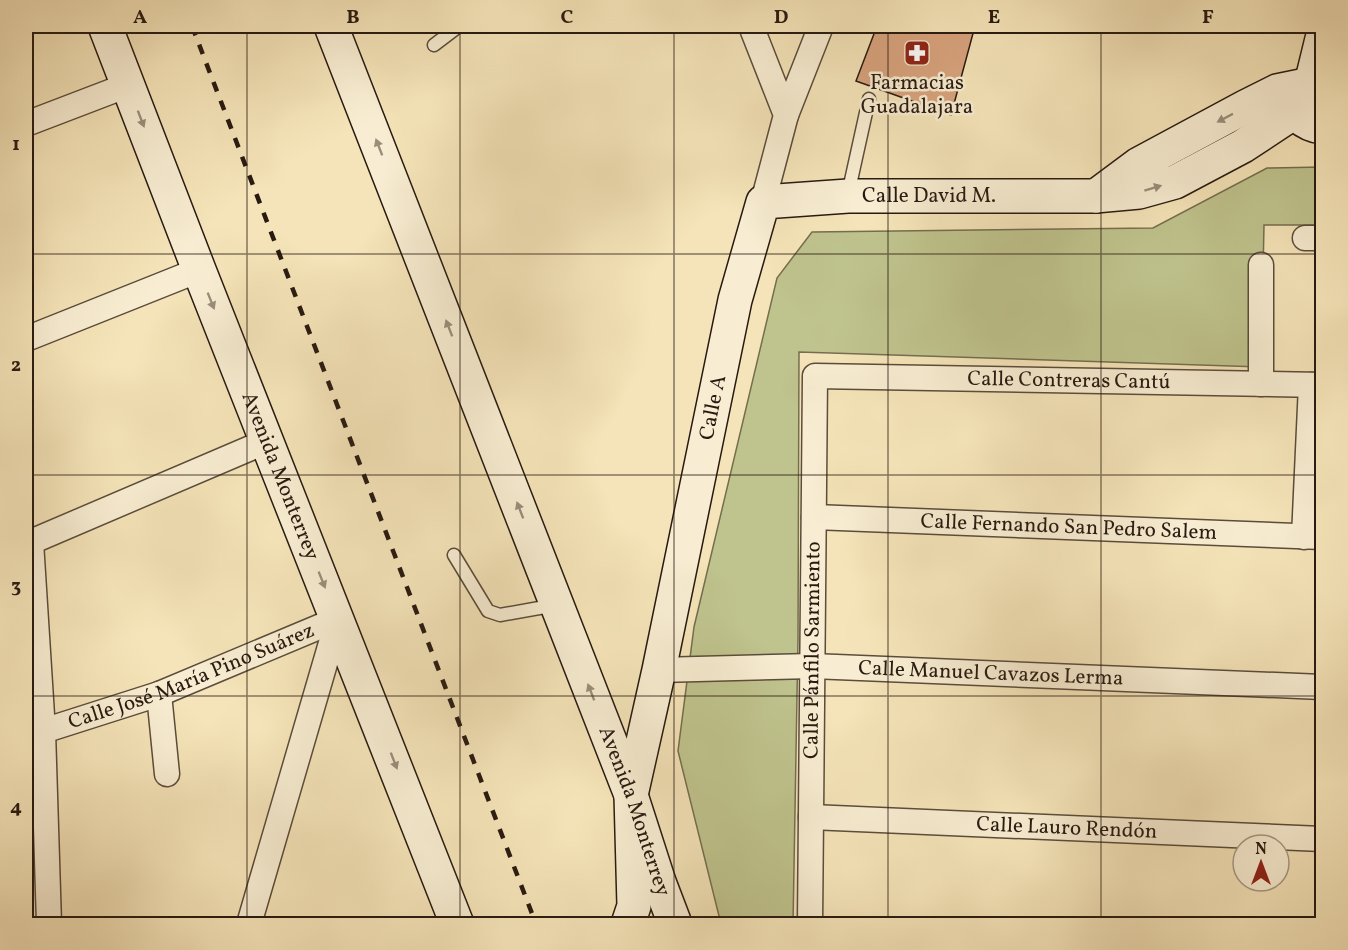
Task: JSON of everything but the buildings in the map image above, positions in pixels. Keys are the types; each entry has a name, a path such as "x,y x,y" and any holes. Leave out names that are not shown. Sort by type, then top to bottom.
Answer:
{"main road":[{"name":"Avenida Monterrey","path":"105,26 457,924"},
{"name":"Avenida Monterrey","path":"332,26 631,795 675,924"},
{"path":"1323,39 1311,84 1285,102 1315,126 1323,127"},
{"name":"Calle David M.","path":"764,202 848,195 1095,196 1139,164 1285,102"},
{"name":"Calle A","path":"631,795 735,300 764,202"},
{"path":"628,924 634,906 631,795"}],"street":[{"path":"751,26 786,115"},
{"name":"Calle A","path":"764,202 786,115 821,26"},
{"path":"26,124 128,85"},
{"path":"1261,265 1261,384"},
{"path":"26,339 199,270"},
{"name":"Calle Contreras Cantú","path":"815,376 1317,385"},
{"name":"Calle Pánfilo Sarmiento","path":"810,924 815,376"},
{"path":"1313,537 1317,385"},
{"path":"49,924 43,731 28,543 267,441"},
{"name":"Calle Fernando San Pedro Salem","path":"814,517 1313,537"},
{"path":"249,924 338,619"},
{"name":"Calle José María Pino Suárez","path":"43,731 159,693 338,619"},
{"name":"Calle Manuel Cavazos Lerma","path":"659,670 812,666 1323,687"},
{"path":"159,693 167,774"},
{"name":"Calle Lauro Rendón","path":"811,817 1323,839"}],"lane":[{"path":"434,45 459,26"},
{"path":"848,195 869,99"},
{"path":"454,555 488,611 500,615 557,604"}],"green space":[{"path":"1322,167 1322,225 1264,225 1261,367 799,352 798,639 793,924 721,924 678,751 694,627 777,278 812,232 1153,228 1267,168"},
{"path":"26,823 30,924 26,924"}],"railway":[{"path":"192,26 536,924"}],"place":[{"name":"Farmacias Guadalajara","path":"917,53"}]}
